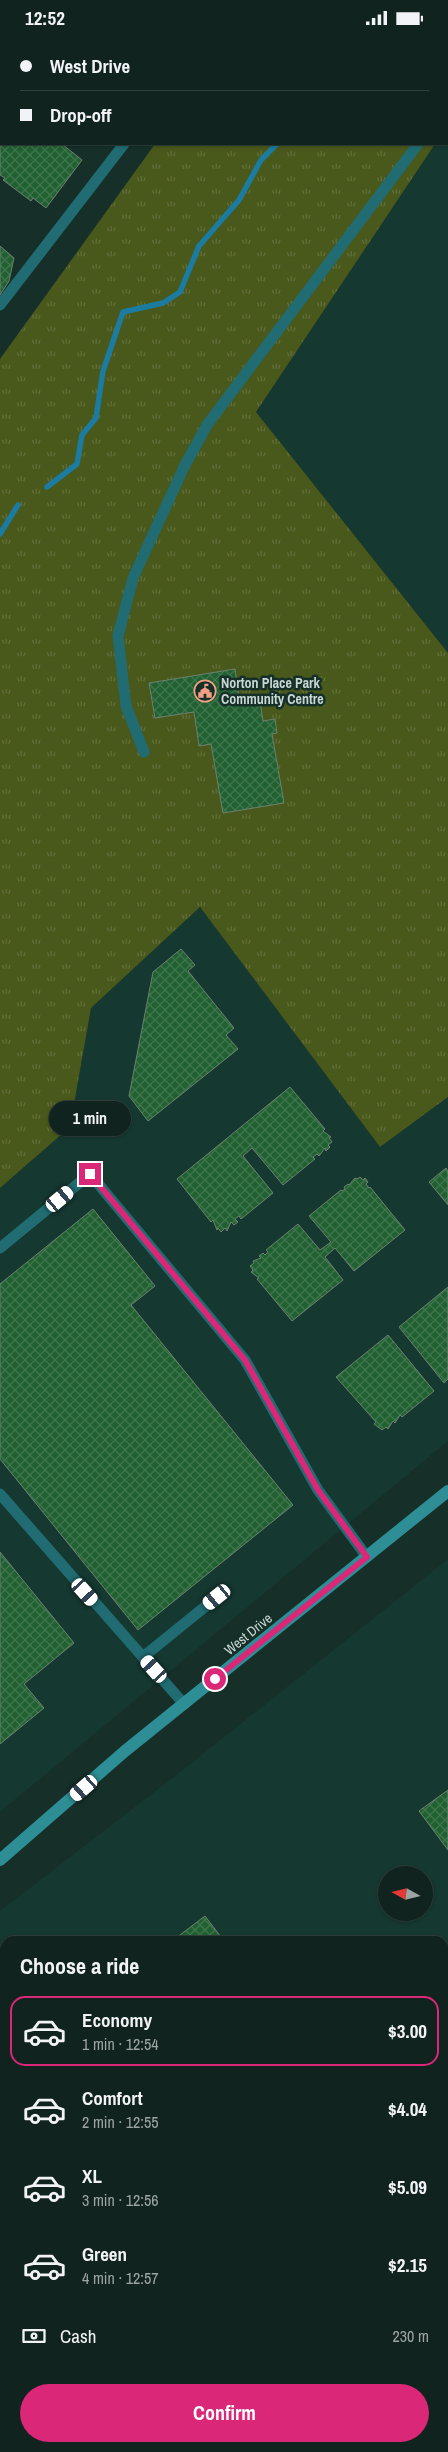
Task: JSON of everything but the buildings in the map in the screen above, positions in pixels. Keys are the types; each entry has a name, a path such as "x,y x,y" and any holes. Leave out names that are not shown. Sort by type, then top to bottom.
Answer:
{"street":[{"name":"West Drive","path":"0,1860 125,1751 448,1491"}],"lane":[{"path":"0,305 123,145"},
{"path":"144,752 126,706 118,636 133,579 184,467 207,425 417,145"},
{"path":"0,1248 90,1174 245,1360 318,1490 367,1557"},
{"path":"0,1494 184,1704"},
{"path":"143,1657 217,1597"}],"shaded area":[{"path":"434,145 448,145 448,653 256,412"},
{"path":"200,907 380,1147 448,1097 448,1441 0,1812 0,1188 70,1127 91,1008"},
{"path":"448,1559 448,1936 0,1936 0,1911 175,1776"}],"green space":[{"path":"154,145 434,145 256,412 448,653 448,1097 380,1147 200,907 91,1008 70,1127 0,1188 0,359"}],"waterway":[{"path":"47,487 77,464 82,435 96,418 103,371 123,312 163,303 180,292 199,246 239,200 261,160 276,145"},
{"path":"0,534 18,505"}],"place":[{"name":"Norton Place Park Community Centre","path":"205,691"}],"route":[{"path":"90,1174 245,1360 318,1490 367,1557 215,1679"}]}
